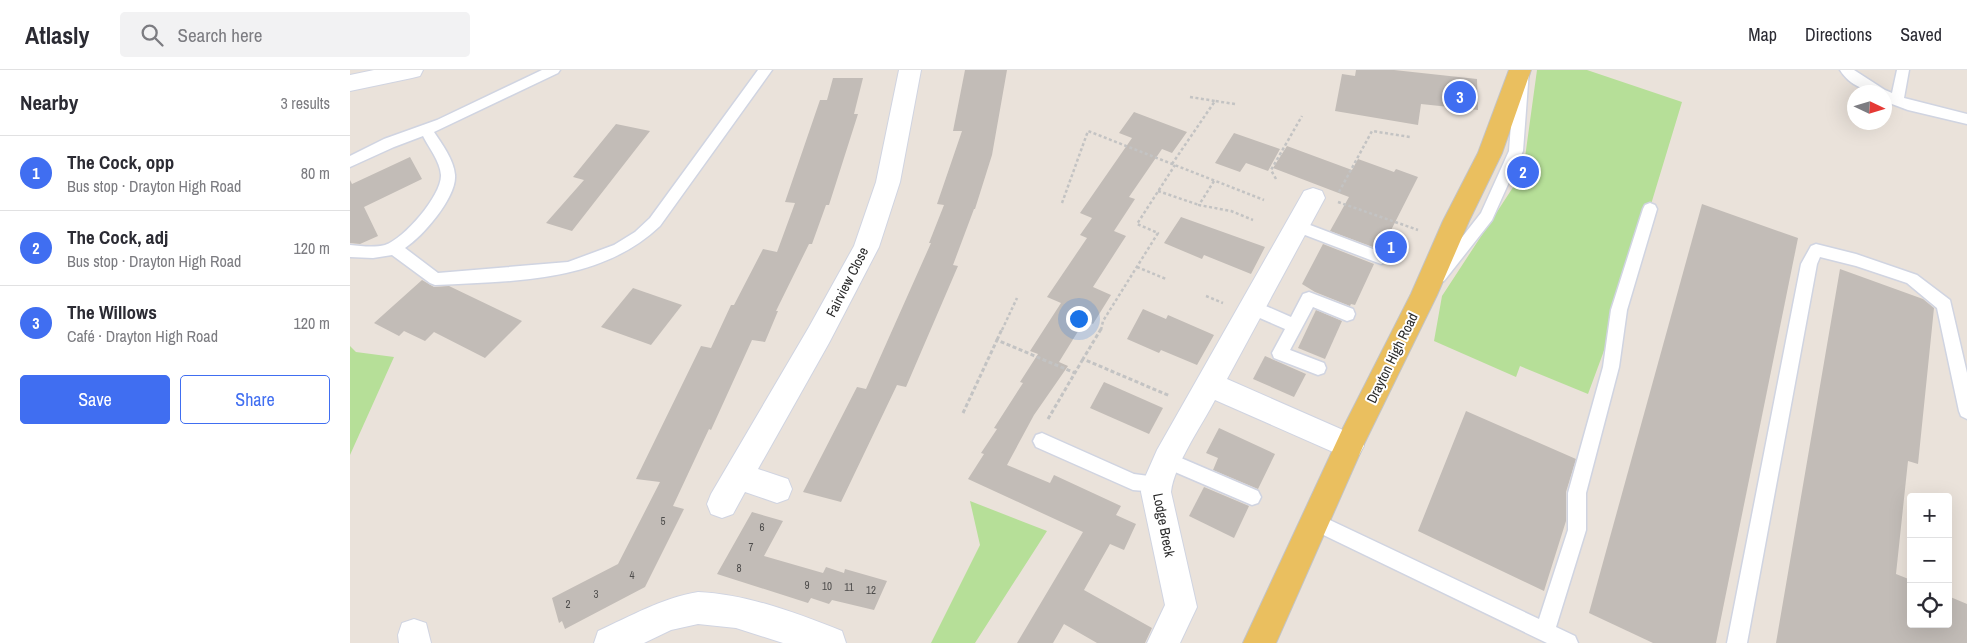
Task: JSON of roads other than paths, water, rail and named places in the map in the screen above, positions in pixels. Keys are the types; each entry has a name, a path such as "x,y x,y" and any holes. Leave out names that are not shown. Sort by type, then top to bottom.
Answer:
{"main road":[{"name":"Drayton High Road","path":"1259,643 1349,446 1424,296 1456,221 1490,153 1521,70"}],"street":[{"path":"350,82 412,70"},
{"name":"Fairview Close","path":"722,504 819,335 866,247 888,182 910,70"},
{"path":"1162,472 1297,226 1324,199"},
{"path":"1203,395 1349,446"},
{"name":"Lodge Breck","path":"1162,472 1156,492 1181,607 1163,643"},
{"path":"738,476 777,489"},
{"path":"610,643 682,611 710,608 749,616 790,637 830,643"}],"lane":[{"path":"350,162 389,143 442,124 554,70"},
{"path":"394,248 435,279 568,268 619,249 640,236 655,222 765,70"},
{"path":"1847,70 1852,76 1867,85"},
{"path":"1892,95 1903,71"},
{"path":"1892,97 1951,117 1967,119"},
{"path":"350,251 380,252 394,248 404,242 414,232 442,196 447,184 446,168 426,130"},
{"path":"1545,632 1577,530 1577,493 1611,367 1619,310 1650,209"},
{"path":"1297,226 1381,258"},
{"path":"1738,643 1809,264 1816,250 1856,260 1912,279 1944,305 1967,411"},
{"path":"1318,368 1280,353 1309,299 1347,314"},
{"path":"1252,307 1295,326"},
{"path":"1042,441 1132,482 1162,472 1252,496"},
{"path":"1315,522 1568,643"}],"place":[{"name":"The Willows","path":"1460,97"},
{"name":"The Cock, adj","path":"1523,172"},
{"name":"The Cock, opp","path":"1391,247"}]}
